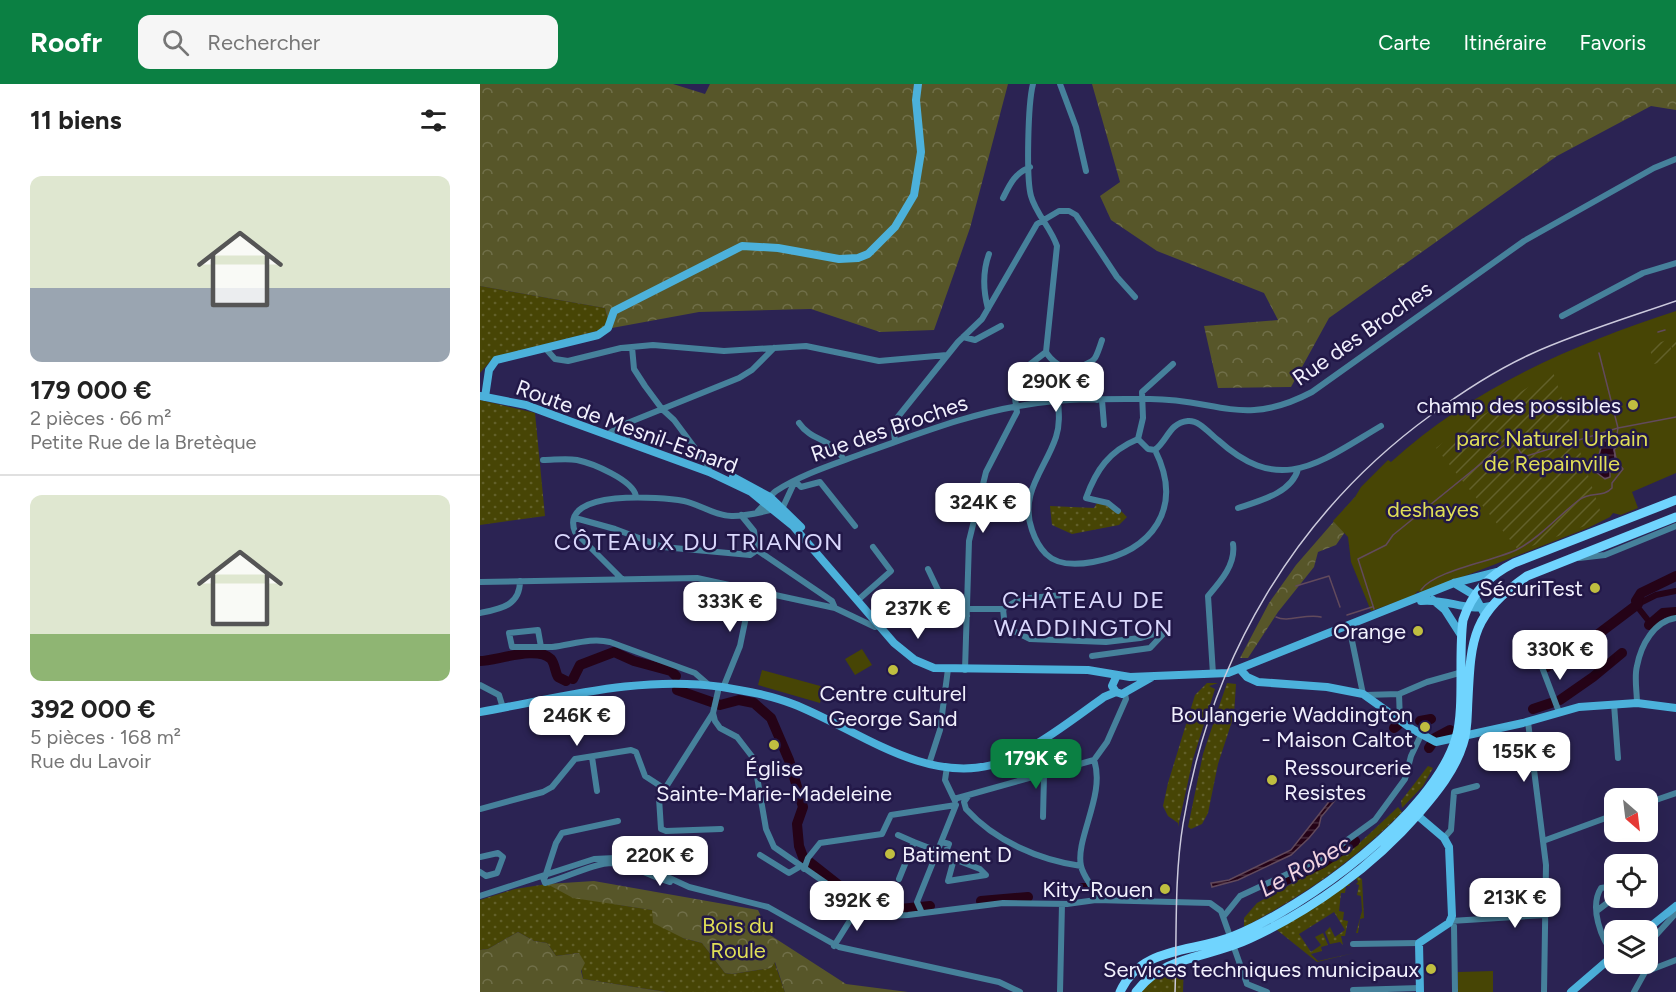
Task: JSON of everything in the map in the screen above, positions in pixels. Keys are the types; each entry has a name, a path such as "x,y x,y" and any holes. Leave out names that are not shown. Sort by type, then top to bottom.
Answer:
{"main road":[{"name":"Route de Mesnil-Esnard","path":"483,394 489,370 496,360 570,344 601,334 610,326 614,310 742,246 778,248 839,259 858,258 868,254 895,227 914,195 921,152 916,100 918,84"},
{"name":"Route de Mesnil-Esnard","path":"483,394 528,402 709,467 769,500 779,508 880,624 906,648 948,669"},
{"name":"Route de Mesnil-Esnard","path":"483,394 526,405 668,456 769,500"},
{"path":"480,712 640,684 718,687 765,695 792,704 916,761 947,767 985,766 1013,757 1104,697 1130,677 1159,674 1213,674 1244,667 1454,584 1497,572 1676,500"},
{"path":"1136,992 1165,966 1233,941 1323,885 1414,811 1460,737 1471,648 1486,610 1527,576 1676,517"},
{"path":"1460,737 1461,634 1467,607 1474,595 1497,572"},
{"path":"1454,584 1474,595 1486,610"},
{"path":"1410,602 1432,599 1486,610"},
{"path":"1432,599 1445,610 1461,634"},
{"path":"1244,667 1253,680 1327,687 1364,695 1400,722 1436,742 1528,722 1579,707 1637,703 1676,708"},
{"path":"948,669 1103,671 1117,685 1132,688 1159,674"},
{"path":"1130,677 1132,688"},
{"path":"1414,811 1444,838 1451,858 1451,921 1419,943 1420,990"},
{"path":"1658,922 1676,909"},
{"path":"1120,992 1132,974 1160,954 1233,941"},
{"path":"1571,992 1604,964"}],"street":[{"path":"965,670 970,574 968,554 974,517 986,472 1017,412 1012,378 1046,352 1057,246 1052,231 1030,194 1029,105 1033,84"},
{"path":"1060,84 1076,126 1086,171"},
{"name":"Rue des Broches","path":"758,511 795,481 844,460 895,442 1017,406 1058,401 1142,399 1167,400 1220,410 1253,412 1298,400 1524,241 1648,171 1676,159"},
{"path":"1003,198 1011,181 1019,172 1030,167"},
{"path":"895,442 894,431 897,418 947,355 988,309 1032,229 1044,218 1059,211 1069,211 1076,215 1117,277 1135,297"},
{"path":"988,309 984,292 984,267 989,254"},
{"path":"1562,316 1643,273 1676,263"},
{"path":"963,337 975,340 1001,326"},
{"path":"1072,372 1094,362 1099,356 1102,340"},
{"path":"546,349 555,359 567,361 632,346 653,345 738,351 807,346 879,361 947,355"},
{"path":"632,346 634,369 662,409 674,420 709,467"},
{"path":"611,432 739,378 752,370 774,348"},
{"path":"1046,352 1059,366 1091,382 1095,387 1100,400 1104,425"},
{"path":"1118,511 1108,503 1086,498 1095,474 1102,464 1115,452 1138,440 1143,418 1142,392 1173,364"},
{"path":"1058,401 1056,438 1027,501 1029,524 1035,540 1043,552 1057,561 1075,564 1103,560 1132,549 1150,535 1161,517 1168,492 1167,480 1155,450"},
{"path":"1155,450 1173,426 1191,421 1199,424 1236,457 1253,466 1270,469 1298,469 1326,458 1381,426"},
{"path":"627,438 626,429 631,422"},
{"path":"799,423 807,435 832,444 844,460"},
{"path":"1138,440 1148,449 1155,450"},
{"path":"543,460 575,460 592,464 627,483 633,488 636,496"},
{"path":"1238,508 1275,495 1296,476 1298,469"},
{"path":"622,579 574,532 575,518 579,511 588,506 636,496 686,501 728,516 741,515 779,508 795,481 801,486 820,482 855,526"},
{"path":"741,515 754,531 757,550 832,601 835,608"},
{"path":"950,516 974,517"},
{"path":"575,518 626,532 663,547 750,555 757,550"},
{"path":"1570,558 1605,555 1676,526"},
{"path":"1213,674 1208,596 1225,575 1235,553 1233,544"},
{"path":"859,599 891,571 873,547"},
{"path":"928,569 938,590 968,612 1004,609 1020,599 1062,595"},
{"path":"480,582 697,578 752,588 835,608 868,625 880,624"},
{"path":"480,613 511,604 520,591 520,581"},
{"path":"752,588 740,646 718,687 714,709 715,721 720,728 737,736 754,759 766,829 774,847 859,906 888,916 1003,903 1062,904 1096,900 1210,903 1220,908 1224,916 1247,984 1244,992"},
{"path":"1004,609 1005,627 1030,639 1115,642 1167,630 1150,648 1092,656"},
{"path":"1637,703 1636,666 1651,633 1658,624 1676,618"},
{"path":"1349,626 1364,695 1399,693 1444,676 1459,673"},
{"path":"541,647 538,630 509,633 512,647 541,647 600,639 685,669 718,687"},
{"path":"1559,712 1537,654 1539,649 1585,634"},
{"path":"685,669 685,684"},
{"path":"929,764 940,730 948,669"},
{"path":"480,685 499,695 503,708"},
{"path":"760,855 789,873 803,867 820,843 882,834 891,815 955,802 969,795 1094,760 1113,729 1126,699 1117,685"},
{"path":"1399,693 1400,722"},
{"path":"1614,704 1617,758"},
{"path":"714,709 659,798 661,829 675,831 722,829"},
{"path":"1528,722 1546,865 1544,992"},
{"path":"1224,916 1238,898 1324,857 1372,822 1404,779 1421,735"},
{"path":"480,809 543,792 552,787 575,759 631,750 636,752 645,776 665,789"},
{"path":"592,757 597,791"},
{"path":"1094,760 1097,768 1096,788 1081,866 1093,887 1096,900"},
{"path":"921,912 917,902 941,852 955,802 945,780 947,767"},
{"path":"1043,817 1044,775"},
{"path":"1444,838 1451,830 1454,792 1478,786"},
{"path":"1658,799 1676,793"},
{"path":"969,795 964,802 966,809 1005,840 1050,860 1081,866"},
{"path":"1542,841 1604,819"},
{"path":"618,821 562,833 556,843 544,878 545,883 592,867 612,863 633,867 644,875 669,882 676,881 768,907 834,946 999,982 1020,992"},
{"path":"898,835 980,869 986,875 948,881 954,860"},
{"path":"899,879 914,842"},
{"path":"480,857 498,853 503,857 497,873 486,876 480,872"},
{"path":"480,896 544,878"},
{"path":"1604,887 1600,888 1598,893 1600,932 1604,939"},
{"path":"1060,992 1062,904"},
{"path":"834,946 859,906"},
{"path":"1598,910 1604,906"},
{"path":"1658,931 1676,909"},
{"path":"1455,991 1454,926 1451,921 1545,915"},
{"path":"1353,944 1419,943"},
{"path":"1658,967 1676,960"},
{"path":"1634,992 1644,974"},
{"path":"1247,984 1257,990 1267,992"},
{"path":"1353,990 1420,990"}],"green space":[{"path":"480,84 673,84 705,94 710,84 1008,84 970,228 934,330 880,332 811,309 699,312 601,330 608,320 605,308 480,286"},
{"path":"1092,84 1676,84 1676,110 1651,106 1557,156 1329,318 1291,387 1218,388 1204,326 1278,320 1264,293 1157,251 1111,220 1100,196 1120,182"},
{"path":"480,286 605,308 608,320 601,330 494,357 480,373"},
{"name":"parc Naturel Urbain de Repainville","path":"1676,311 1676,473 1632,492 1638,508 1621,515 1613,513 1610,517 1588,528 1421,593 1418,591 1413,596 1371,611 1351,562 1348,537 1333,521 1361,487 1388,460 1391,462 1455,412 1525,372 1561,354"},
{"path":"1676,337 1676,349 1673,350 1669,341 1674,359 1654,364 1649,346"},
{"path":"1553,372 1603,519 1519,551 1436,448 1462,428"},
{"path":"480,400 535,413 545,516 480,525"},
{"path":"1355,497 1345,532 1336,545 1318,552 1314,567 1278,612 1248,658 1240,658 1269,603 1296,565"},
{"path":"1097,503 1109,506 1117,513 1121,511 1127,517 1119,525 1072,534 1052,525 1050,506 1094,508"},
{"path":"862,649 872,665 855,675 845,659"},
{"path":"762,670 824,687 820,703 758,685"},
{"path":"1207,683 1218,683 1209,686 1215,689 1193,759 1178,827 1178,823 1168,816 1163,806 1195,695"},
{"path":"1227,683 1236,684 1234,715 1218,764 1208,813 1202,824 1191,829 1188,827 1203,754"},
{"path":"1428,766 1433,768 1423,786 1402,808 1401,801"},
{"path":"1398,807 1402,812 1366,846 1328,876 1287,903 1244,927 1244,918 1257,903 1351,851"},
{"path":"1357,876 1362,879 1364,918 1360,919 1358,933 1356,933 1362,911 1361,896 1357,895 1359,885 1356,884 1358,882 1356,878 1349,884 1350,886 1346,886 1345,893 1341,893 1339,911 1344,912 1343,920 1348,921 1345,936 1341,936 1343,945 1340,942 1330,944 1325,932 1330,927 1335,937 1345,930 1334,912 1299,934 1311,952 1321,945 1315,937 1323,933 1328,945 1321,947 1322,951 1311,954 1318,961 1354,953 1317,962 1277,930"},
{"name":"Bois du Roule","path":"594,881 758,910 770,935 846,984 908,992 785,992 775,962 771,968 725,973 702,943 683,938 653,923 652,910 573,898 547,884"},
{"path":"547,884 620,905 653,910 683,938 702,943 725,973 770,968 774,961 785,992 666,992 583,979 579,953 556,956 547,943 534,941 518,932 488,949 480,950 480,900 515,889"},
{"name":"Bois du Roule","path":"518,932 534,941 547,943 556,956 579,953 585,963 581,971 583,979 666,992 480,992 480,950 488,949"},
{"path":"1184,961 1183,992 1141,992 1152,979"},
{"path":"1493,971 1493,992 1458,992 1458,972"}],"shaded area":[{"path":"1603,440 1614,444 1615,459 1606,463 1610,467 1610,477 1605,479 1596,472 1603,460 1603,456 1599,455"},
{"path":"1339,789 1342,792 1321,817 1319,826 1291,855 1238,880 1212,887 1211,883 1229,880 1291,850"}],"waterway":[{"path":"1658,332 1665,330"},
{"path":"1374,609 1358,559 1386,545 1393,535 1499,449 1513,439 1523,457 1618,428 1599,353"},
{"path":"1421,590 1428,583 1452,571 1518,549 1583,497 1601,494 1612,488 1612,483 1623,469 1617,462 1614,450 1620,442 1611,437 1617,434 1618,428 1676,417"},
{"path":"1296,586 1329,576 1340,607"},
{"path":"1547,667 1546,656 1577,647 1593,638 1638,604 1636,601 1641,593 1676,576"},
{"path":"1638,604 1656,595 1676,591"},
{"path":"1636,605 1651,624"},
{"path":"1347,615 1372,607"},
{"name":"Le Robec","path":"1649,625 1663,613 1676,612"},
{"path":"1276,617 1281,619 1321,617"},
{"path":"573,679 580,665 614,652 634,661 671,671 676,676"},
{"path":"480,661 527,653 545,655 551,659 558,677 566,681"},
{"name":"Le Robec","path":"1560,700 1622,653"},
{"path":"677,690 720,705 739,700 754,703 771,718 789,760 803,807 797,824 799,846 803,857 860,902 880,911 930,906"},
{"name":"Le Robec","path":"1533,709 1551,703"},
{"path":"1420,721 1431,719"},
{"path":"1394,728 1398,725"},
{"name":"Le Robec","path":"1435,738 1450,730"},
{"name":"Le Robec","path":"1266,889 1321,864 1355,841"},
{"path":"1082,888 1089,888"},
{"path":"981,901 1028,897"}],"railway":[{"path":"1175,992 1178,866 1183,824 1196,763 1214,704 1238,648 1266,594 1300,544 1339,497 1383,454 1431,415 1467,390 1505,367 1548,346 1676,301"}],"place":[{"name":"champ des possibles","path":"1633,405"},
{"name":"SécuriTest","path":"1595,588"},
{"name":"Orange","path":"1418,631"},
{"name":"Centre culturel George Sand","path":"893,670"},
{"name":"Boulangerie Waddington - Maison Caltot","path":"1425,727"},
{"name":"Église Sainte-Marie-Madeleine","path":"774,745"},
{"name":"Ressourcerie Resistes","path":"1272,780"},
{"name":"Batiment D","path":"890,854"},
{"name":"Kity-Rouen","path":"1165,889"},
{"name":"Services techniques municipaux","path":"1431,969"}],"district":[{"name":"CÔTEAUX DU TRIANON","path":"699,542"},
{"name":"CHÂTEAU DE WADDINGTON","path":"1084,614"}],"park label":[{"name":"deshayes","path":"1433,509"}]}
